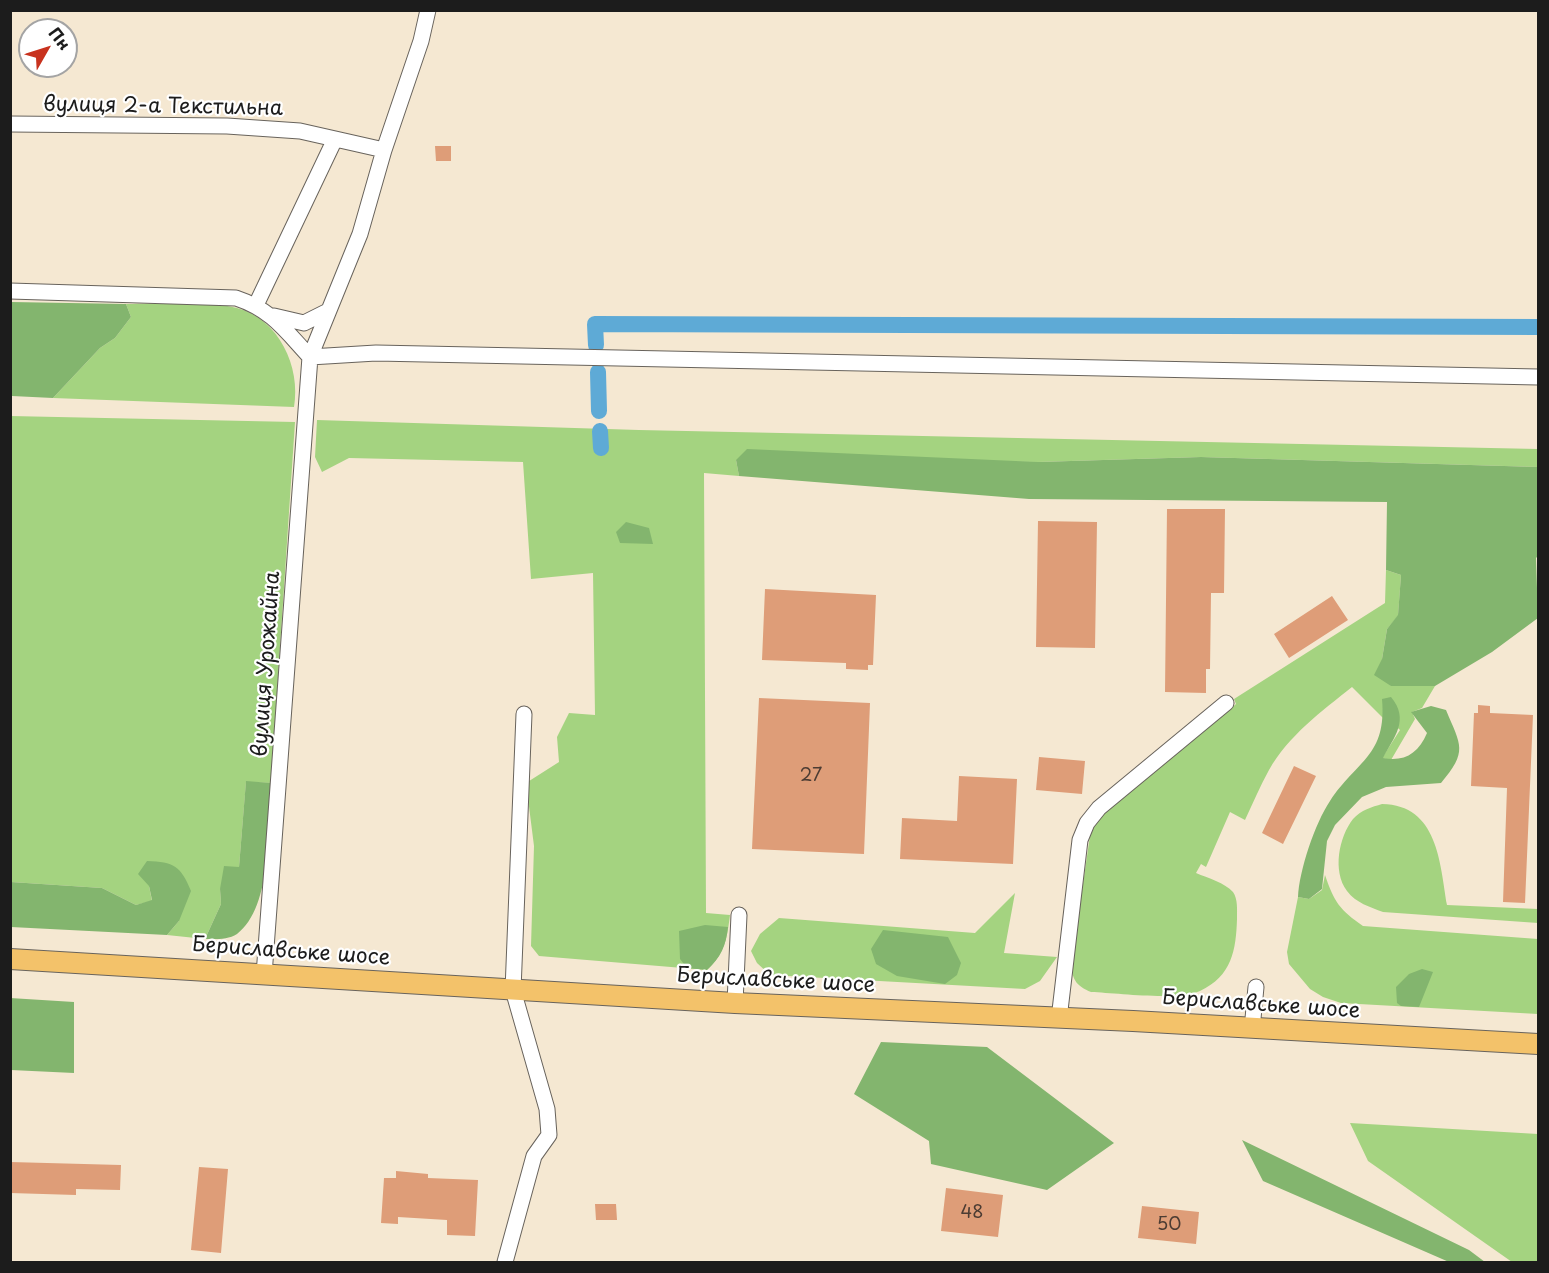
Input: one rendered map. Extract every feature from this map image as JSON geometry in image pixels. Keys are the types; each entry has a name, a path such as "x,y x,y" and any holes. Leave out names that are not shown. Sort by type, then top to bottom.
{"main road":[{"name":"Бериславське шосе","path":"10,959 735,1003 1539,1044"}],"street":[{"name":"вулиця Урожайна","path":"264,975 310,357 360,234 384,150 421,40 428,10"},
{"name":"вулиця 2-а Текстильна","path":"10,124 227,126 300,131 384,150"},
{"path":"256,305 335,139"},
{"path":"10,291 212,295 236,298 256,305 274,316 310,357 376,353 1539,377"},
{"path":"274,316 304,323 328,311"},
{"path":"1059,1019 1080,840 1087,823 1099,808 1226,703"},
{"path":"506,1263 534,1156 549,1135 547,1109 513,990 524,714"},
{"path":"735,1003 739,915"},
{"path":"1252,1029 1256,987"}],"green space":[{"path":"11,302 126,304 131,317 115,338 100,348 53,398 12,396"},
{"path":"126,304 211,304 237,308 252,314 265,322 284,347 294,376 294,407 53,398 100,348 115,338 131,317"},
{"path":"10,416 295,422 271,783 246,782 239,867 220,889 221,904 205,939 167,935 179,921 149,886 152,901 136,905 102,888 11,882"},
{"path":"317,420 639,430 1538,449 1538,467 1201,457 1038,462 736,460 739,476 704,473 706,913 730,915 724,945 707,970 539,956 531,946 534,846 526,783 559,762 557,737 569,713 595,715 593,573 531,579 523,462 349,458 322,472 315,457"},
{"path":"747,449 1038,462 1201,457 1538,467 1538,556 1536,558 1538,618 1492,652 1435,686 1391,686 1374,675 1382,659 1387,629 1398,615 1401,575 1386,570 1387,502 1029,499 739,476 736,460"},
{"path":"626,522 649,528 653,544 620,543 616,532"},
{"path":"1386,570 1401,575 1398,616 1387,629 1382,659 1391,686 1435,686 1422,708 1412,712 1415,719 1391,760 1382,758 1400,730 1384,715 1383,718 1352,687 1306,725 1286,746 1269,770 1245,820 1230,812 1206,867 1201,864 1196,873 1226,886 1236,898 1237,919 1233,951 1226,970 1219,978 1200,991 1177,996 1091,992 1082,988 1073,976 1071,966 1092,822 1236,704 1234,699 1385,603"},
{"path":"1391,697 1397,705 1400,721 1383,758 1397,759 1415,751 1427,733 1411,712 1431,706 1446,710 1458,740 1459,748 1455,763 1441,783 1386,787 1362,797 1335,825 1327,841 1322,889 1309,899 1298,897 1305,861 1324,810 1340,787 1375,746 1380,733 1382,699"},
{"path":"246,781 271,783 263,885 249,921 237,934 226,938 205,939 221,904 220,889 224,866 239,867"},
{"path":"1382,804 1401,807 1415,814 1425,825 1438,855 1447,905 1538,909 1538,923 1383,912 1355,899 1342,883 1339,864 1341,844 1348,826 1356,816"},
{"path":"147,861 170,864 175,867 184,876 191,891 179,921 167,935 11,927 11,882 102,888 136,905 152,900 149,886 138,874"},
{"path":"1325,875 1339,905 1363,926 1538,939 1538,1014 1341,1003 1323,997 1310,989 1289,964 1287,952 1298,897 1309,899 1322,890"},
{"path":"1015,893 1004,953 1057,957 1040,981 1025,989 770,975 757,963 751,951 760,934 779,918 975,933"},
{"path":"705,925 728,927 722,951 707,970 687,968 680,959 679,931"},
{"path":"883,930 948,937 961,963 957,975 945,984 897,976 876,964 871,949"},
{"path":"1422,969 1433,972 1419,1007 1401,1006 1397,1003 1396,987 1409,974"},
{"path":"10,998 74,1002 74,1073 11,1070"},
{"path":"881,1042 987,1047 1114,1143 1047,1190 931,1164 929,1141 854,1094"},
{"path":"1350,1123 1538,1134 1538,1262 1512,1262 1368,1161"},
{"path":"1242,1140 1469,1250 1485,1262 1449,1262 1263,1181"}],"building":[{"path":"435,146 451,146 451,161 436,161"},
{"path":"1167,509 1225,509 1224,593 1211,593 1210,669 1206,669 1206,693 1165,692"},
{"path":"1038,521 1097,522 1095,648 1036,647"},
{"path":"765,589 876,595 873,665 868,665 868,670 846,669 846,663 762,660"},
{"path":"1332,596 1348,620 1289,658 1274,634"},
{"path":"759,698 870,703 864,854 752,849"},
{"path":"1478,705 1490,706 1490,713 1533,715 1525,903 1503,902 1507,788 1471,786 1474,713 1478,713"},
{"path":"1039,757 1085,761 1082,794 1036,790"},
{"path":"1294,766 1316,776 1283,844 1262,833"},
{"path":"959,776 1017,779 1013,864 900,859 902,818 957,821"},
{"path":"10,1162 121,1165 120,1190 76,1189 76,1195 10,1193"},
{"path":"199,1167 228,1169 221,1253 191,1250"},
{"path":"396,1171 428,1174 428,1178 478,1180 475,1236 447,1235 447,1220 398,1217 398,1224 381,1223 384,1178 396,1178"},
{"path":"946,1188 1003,1195 998,1237 941,1231"},
{"path":"595,1204 616,1204 617,1220 596,1220"},
{"path":"1142,1206 1199,1212 1196,1244 1138,1238"}],"waterway":[{"path":"596,345 595,324 1538,327"},
{"path":"598,372 599,411"},
{"path":"600,431 601,448"}]}
